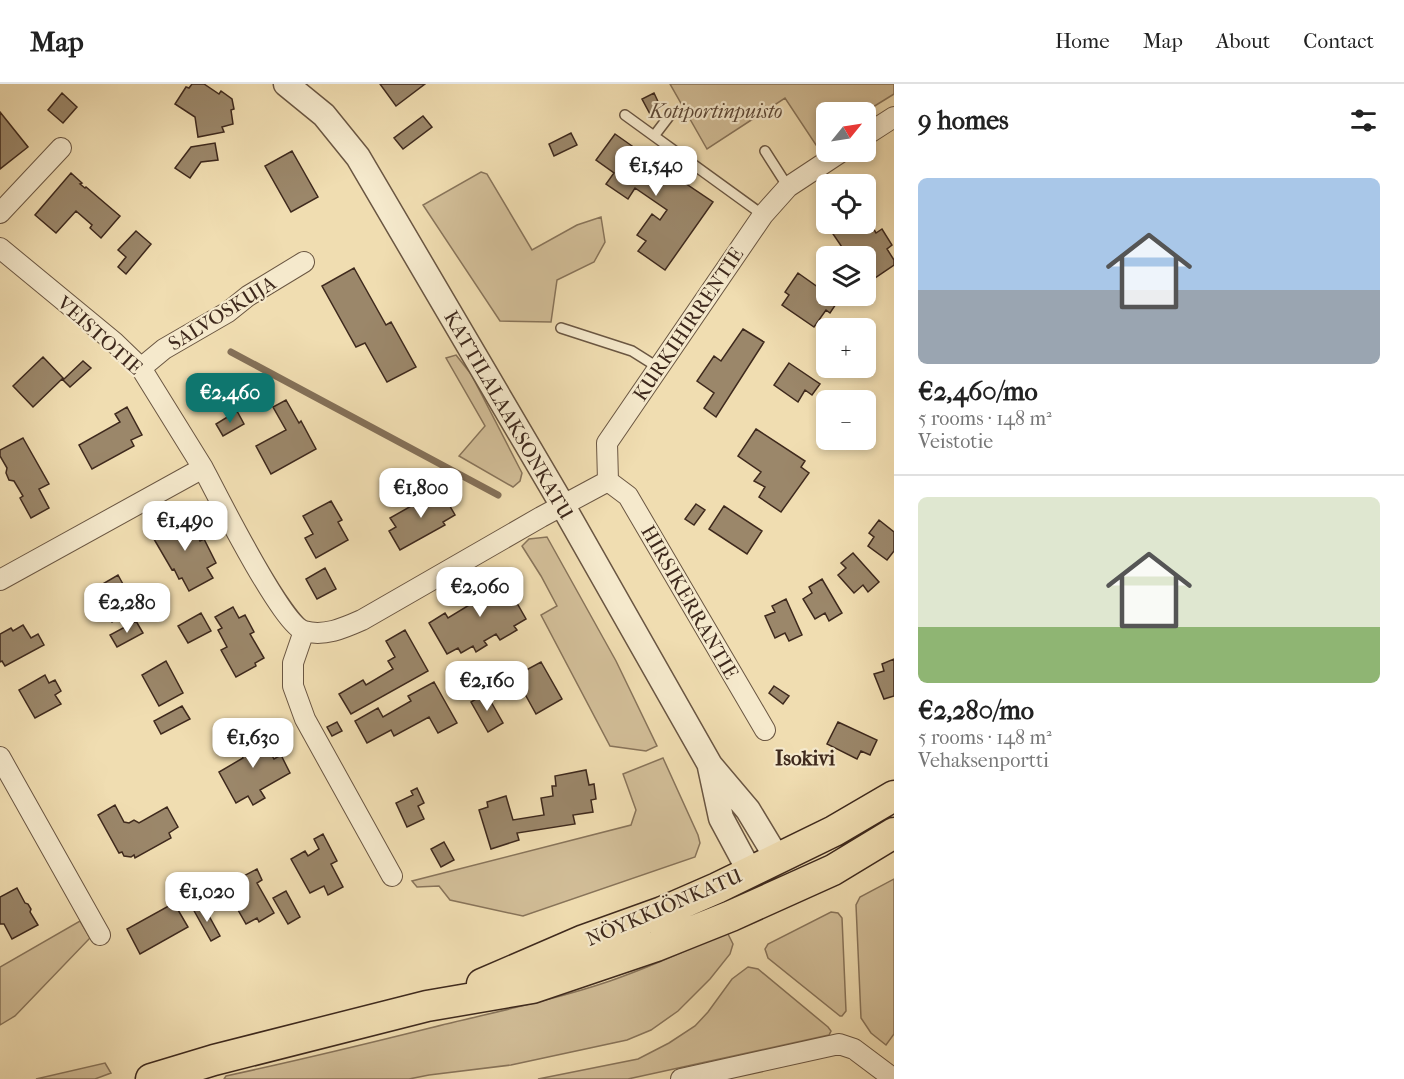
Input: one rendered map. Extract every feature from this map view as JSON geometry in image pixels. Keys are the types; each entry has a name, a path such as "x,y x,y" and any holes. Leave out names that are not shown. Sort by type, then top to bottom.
{"main road":[{"name":"NÖYKKIÖNKATU","path":"427,1006 584,940 663,912 834,831 894,796"},
{"name":"NÖYKKIÖNKATU","path":"151,1079 214,1060 427,1006 532,988 656,946 794,888 833,870 894,833"}],"street":[{"name":"KATTILALAAKSONKATU","path":"289,85 324,115 358,157 563,506 710,765 748,810 777,858"},
{"path":"876,129 894,117"},
{"path":"0,213 61,148"},
{"name":"KURKIHIRRENTIE","path":"608,481 607,443 658,368 763,215 789,187 826,162"},
{"name":"VEISTOTIE","path":"0,248 114,342 141,368 202,468 273,596 291,621 304,631"},
{"name":"SALVOSKUJA","path":"141,368 164,349 228,312 248,296 304,262"},
{"path":"0,580 202,468"},
{"path":"392,876 306,719 293,686 293,663 304,631 334,632 362,620 608,481"},
{"name":"HIRSIKERRANTIE","path":"608,481 628,496 765,730"},
{"path":"0,757 100,935"},
{"name":"KATTILALAAKSONKATU","path":"710,765 721,818 750,872"},
{"path":"681,1079 839,1044 854,1049 894,1079"}],"lane":[{"path":"625,115 763,215"},
{"path":"654,136 670,115"},
{"path":"765,150 789,187"},
{"path":"561,328 632,351 658,368"}],"green space":[{"name":"Kotiportinpuisto","path":"670,84 894,84 894,94 876,105 876,102 816,102 816,145 785,98 707,149"},
{"path":"481,172 487,174 532,250 577,225 601,217 605,242 594,262 557,280 551,322 500,321 423,205"},
{"path":"456,355 471,374 522,473 520,481 513,487 459,456 485,426 446,358"},
{"path":"547,537 616,661 657,746 646,751 610,746 541,615 557,606 522,546 529,539"},
{"path":"663,758 698,835 700,843 695,857 523,916 450,900 439,886 417,887 412,881 631,825 636,810 623,774"},
{"path":"894,879 894,1034 886,1045 871,1033 861,1018 856,905 860,897"},
{"path":"831,912 838,913 842,918 846,1011 842,1016 768,958 765,949 768,944"},
{"path":"80,921 90,938 15,1016 0,1025 0,967"},
{"path":"727,932 733,944 730,954 710,979 678,1011 651,1030 627,1040 511,1065 409,1079 224,1079 226,1076 565,995 625,976"},
{"path":"748,967 758,969 828,1027 831,1031 829,1035 628,1079 538,1079 638,1059 669,1043 695,1026 732,979"},
{"path":"105,1063 111,1073 95,1079 36,1079"}],"building":[{"path":"192,84 204,84 219,94 221,91 232,99 233,124 222,127 224,132 198,137 195,117 175,104 186,87 189,88"},
{"path":"380,84 425,84 396,106"},
{"path":"62,93 77,107 63,123 48,110"},
{"path":"654,93 661,108 650,114 642,99"},
{"path":"0,112 28,147 0,169"},
{"path":"423,116 432,127 403,149 394,138"},
{"path":"571,133 577,145 554,156 549,144"},
{"path":"615,134 652,160 660,149 687,168 679,179 713,202 665,270 638,251 646,241 637,235 652,214 660,220 667,210 635,188 628,199 606,184 614,173 596,160"},
{"path":"215,143 218,160 201,162 190,178 175,168 191,147"},
{"path":"292,151 318,197 291,212 265,166"},
{"path":"71,173 82,183 80,184 120,216 101,238 90,228 92,225 76,211 56,233 35,215"},
{"path":"882,229 892,245 887,249 894,260 894,265 876,277 876,246 841,246 833,234 876,234"},
{"path":"136,231 151,244 126,274 118,267 126,257 118,250"},
{"path":"354,268 386,325 391,322 416,367 387,382 365,343 356,347 322,286"},
{"path":"798,273 816,286 816,306 835,306 830,313 826,310 820,318 816,318 814,327 782,305 789,295 785,292"},
{"path":"743,329 764,342 716,417 704,408 714,393 697,381 714,356 721,361"},
{"path":"43,357 64,379 83,361 91,368 70,387 62,379 33,407 13,386"},
{"path":"789,363 820,384 812,395 805,390 798,402 774,385"},
{"path":"286,400 299,423 301,421 316,449 271,474 256,446 286,430 273,407"},
{"path":"127,407 142,435 131,440 134,446 92,469 79,445 120,422 115,414"},
{"path":"237,411 244,424 223,436 216,424"},
{"path":"756,429 805,461 801,467 809,473 781,512 759,497 765,487 754,481 761,472 738,456"},
{"path":"23,438 49,484 39,489 49,508 31,518 20,498 23,496 14,481 9,480 6,473 7,468 0,456 0,450"},
{"path":"439,487 455,515 443,522 445,525 400,550 389,531 396,527 390,518 429,496 427,494"},
{"path":"331,501 342,520 338,522 348,540 316,558 305,538 313,534 303,516"},
{"path":"696,504 705,510 694,525 685,519"},
{"path":"724,506 762,531 747,554 709,529"},
{"path":"186,515 200,541 204,539 216,563 207,568 213,578 189,591 182,578 179,579 174,569 172,570 151,534 175,520 175,517"},
{"path":"879,520 894,532 894,551 887,560 868,546 874,537 869,533"},
{"path":"853,553 879,582 868,592 863,585 854,593 838,575 846,568 841,563"},
{"path":"325,568 336,589 317,599 306,579"},
{"path":"500,573 526,619 514,626 517,630 500,640 496,634 484,641 487,645 476,652 473,646 461,653 458,648 447,654 429,623 445,613 448,618 471,604 464,593"},
{"path":"118,575 136,608 112,622 94,589"},
{"path":"822,579 842,613 829,621 825,613 815,619 803,599 812,593 809,587"},
{"path":"786,599 802,635 789,641 785,633 775,638 765,616 775,612 772,606"},
{"path":"233,607 239,618 245,615 254,632 250,634 264,658 255,663 256,666 236,677 221,650 227,647 218,630 222,628 215,617"},
{"path":"201,613 211,631 188,643 178,626"},
{"path":"136,621 143,633 117,647 110,635"},
{"path":"23,625 31,638 38,634 44,645 5,666 2,661 0,662 0,634 11,628 13,631"},
{"path":"405,630 428,671 351,714 339,694 363,680 366,685 393,669 388,661 395,657 386,641"},
{"path":"894,659 894,696 884,699 874,674 884,671 882,664"},
{"path":"166,661 183,693 159,706 142,675"},
{"path":"541,662 562,699 536,714 515,676"},
{"path":"45,675 49,683 55,680 61,691 55,695 61,704 35,718 19,690"},
{"path":"434,682 457,723 438,733 429,717 394,736 391,730 367,743 355,721 378,708 383,717 411,701 408,696"},
{"path":"774,686 789,696 783,704 769,693"},
{"path":"486,693 503,723 488,732 471,702"},
{"path":"182,706 190,719 161,734 154,721"},
{"path":"337,722 342,731 332,736 327,727"},
{"path":"838,722 877,740 870,755 861,751 857,759 827,744"},
{"path":"255,726 274,759 281,755 290,773 260,790 265,798 253,805 248,796 236,803 219,772 243,758 236,745 246,739 243,733"},
{"path":"586,770 589,785 594,784 596,799 591,800 593,812 573,815 575,824 517,833 519,840 491,849 479,810 488,807 487,802 506,796 513,820 544,815 541,798 553,796 552,786 556,786 555,776"},
{"path":"417,788 424,803 418,806 424,819 407,827 396,803 413,795 411,791"},
{"path":"115,805 124,822 129,823 134,820 139,823 167,807 178,827 169,833 171,838 135,858 134,855 124,856 122,852 119,853 98,815"},
{"path":"323,834 337,861 331,864 343,887 328,895 324,886 310,893 291,859 305,851 308,856 319,849 314,839"},
{"path":"444,842 454,860 441,867 431,849"},
{"path":"257,869 262,880 257,883 274,913 259,922 257,918 246,924 230,896 241,889 236,880"},
{"path":"17,888 31,909 30,912 38,925 12,939 4,924 0,924 0,897"},
{"path":"286,891 300,917 288,924 273,898"},
{"path":"174,903 188,927 140,954 127,929"},
{"path":"203,905 220,936 211,941 193,909"}],"waterway":[{"path":"231,352 498,495"}],"district":[{"name":"Isokivi","path":"805,758"}]}
